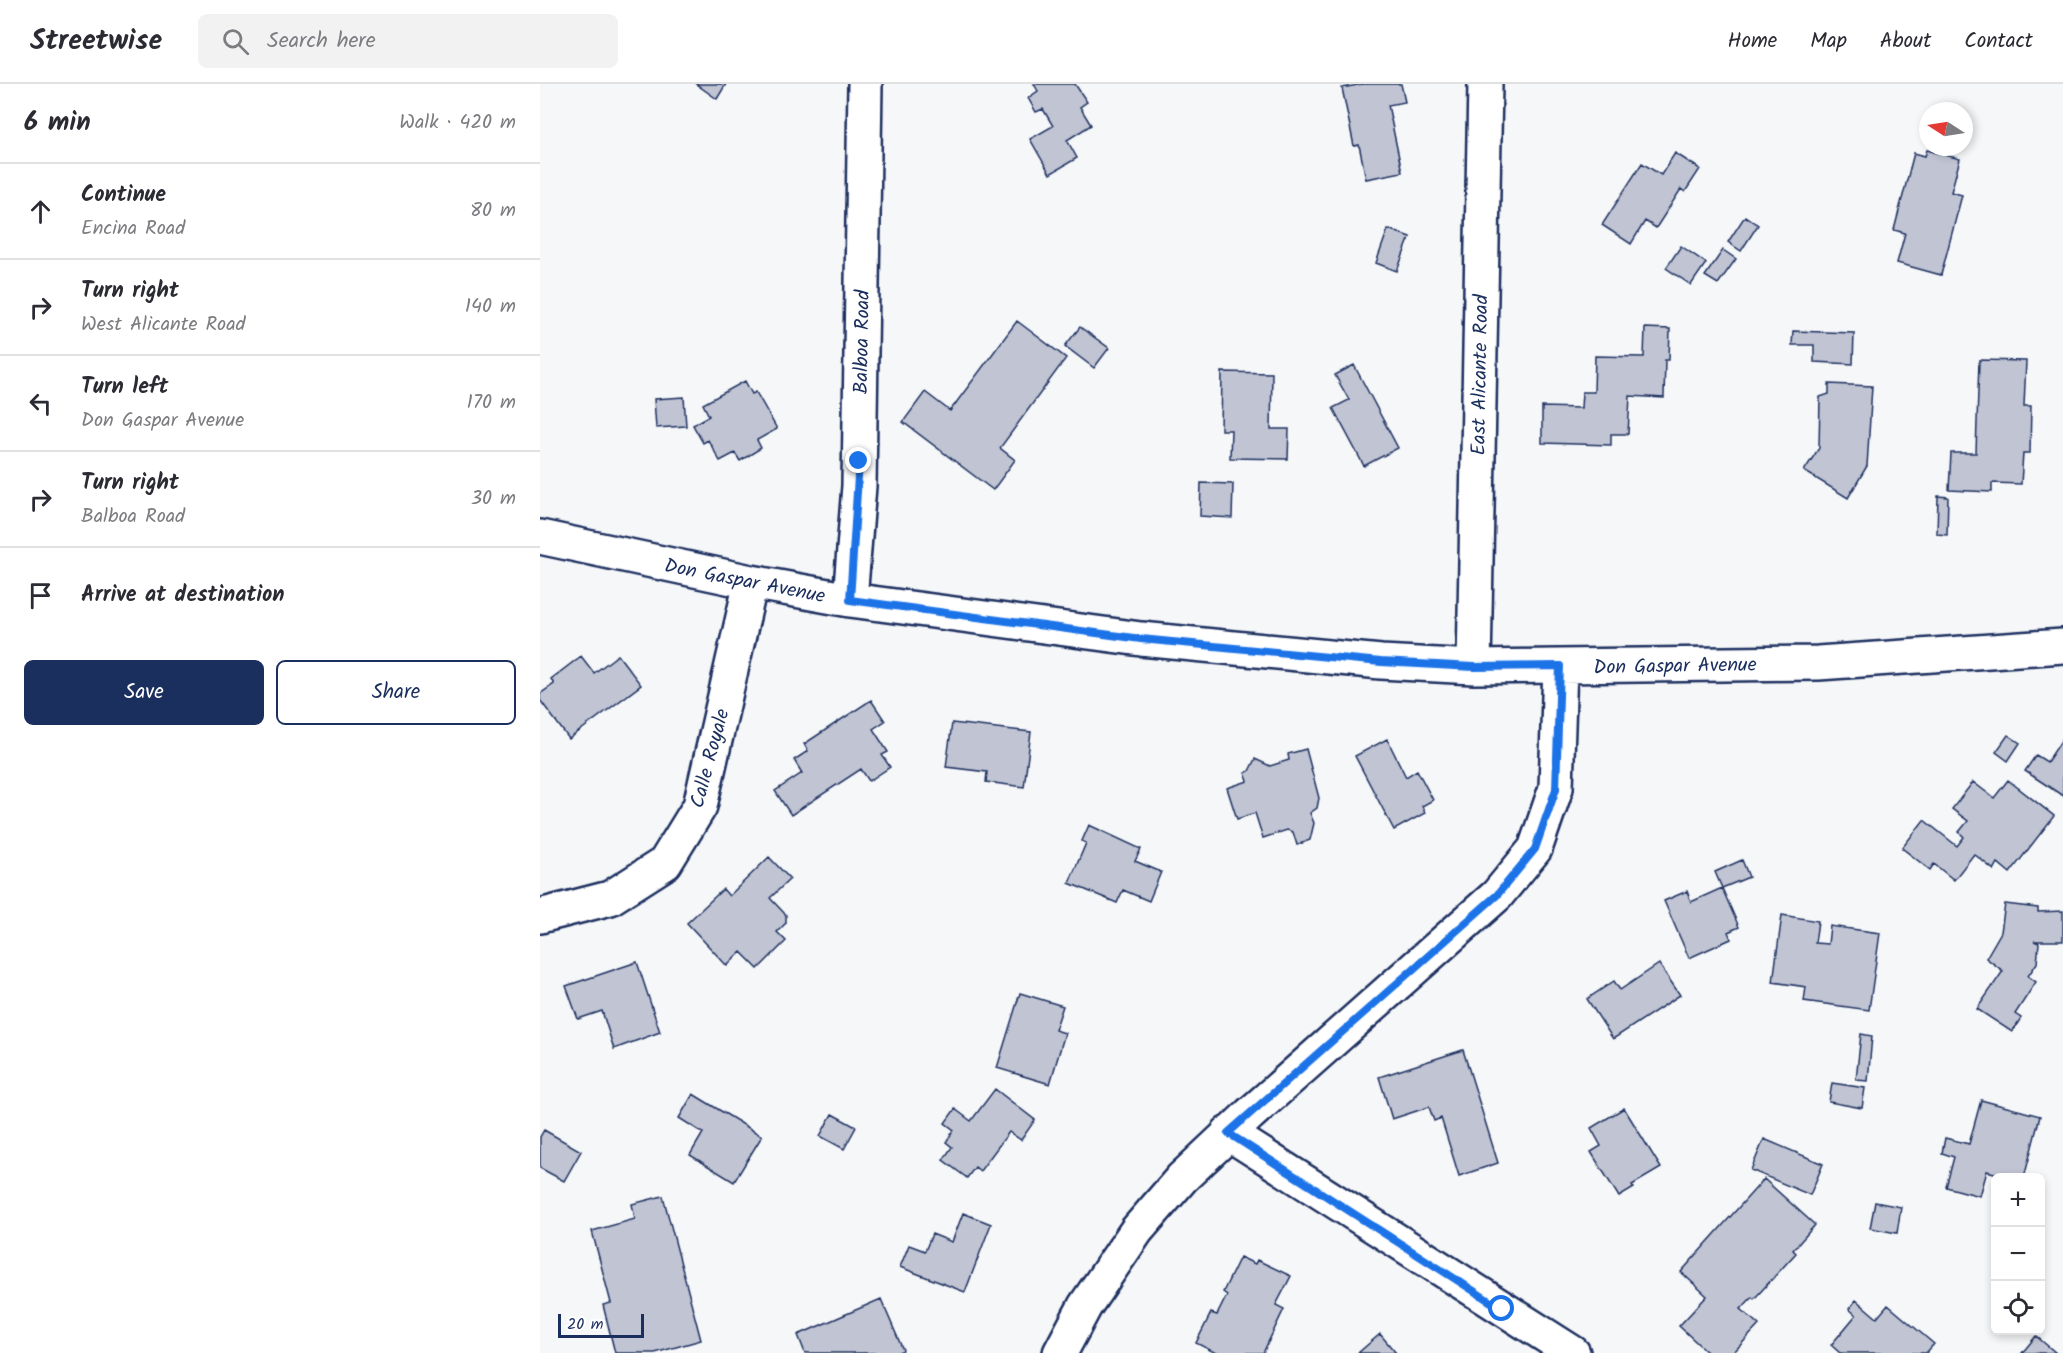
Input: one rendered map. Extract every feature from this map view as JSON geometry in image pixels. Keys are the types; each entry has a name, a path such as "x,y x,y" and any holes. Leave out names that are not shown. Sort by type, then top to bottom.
{"street":[{"name":"Balboa Road","path":"850,600 859,486 865,84"},
{"name":"East Alicante Road","path":"1474,667 1485,84"},
{"name":"Don Gaspar Avenue","path":"540,537 751,582 850,600 1141,639 1381,662 1474,667 1818,663 2063,646"},
{"name":"Calle Royale","path":"540,916 610,898 665,863 700,806 751,582"},
{"path":"1060,1353 1085,1306 1137,1230 1182,1178 1228,1133 1497,895 1535,849 1556,789 1560,666"},
{"path":"1228,1133 1573,1353"}],"building":[{"path":"696,84 726,84 717,99"},
{"path":"1034,84 1075,84 1087,102 1080,107 1091,125 1067,140 1077,158 1050,174 1030,139 1053,126 1043,109 1036,112 1028,98 1038,91"},
{"path":"1363,84 1401,84 1405,102 1388,105 1402,172 1366,179 1359,145 1354,146 1342,88"},
{"path":"1675,153 1700,169 1685,192 1681,189 1656,228 1645,221 1631,244 1602,225 1642,163 1661,175"},
{"path":"1914,153 1919,156 1949,156 1960,159 1951,192 1962,195 1941,275 1897,263 1905,233 1894,230"},
{"path":"1745,216 1758,225 1741,251 1728,242"},
{"path":"1388,229 1410,237 1397,271 1376,263"},
{"path":"1681,246 1706,263 1691,285 1666,268"},
{"path":"1723,250 1736,259 1718,284 1705,276"},
{"path":"1017,321 1066,358 1000,448 1015,460 993,490 903,422 925,392 950,411"},
{"path":"1080,327 1109,348 1094,368 1065,346"},
{"path":"1645,328 1670,329 1669,360 1665,360 1664,398 1630,396 1628,434 1611,434 1611,445 1542,443 1542,407 1581,408 1582,392 1594,392 1595,356 1644,357"},
{"path":"1793,331 1854,333 1853,364 1814,362 1814,345 1792,345"},
{"path":"1979,360 2026,361 2024,406 2031,406 2030,453 2023,453 2021,484 1992,483 1992,492 1949,490 1951,453 1976,453"},
{"path":"1354,365 1398,448 1364,466 1333,408 1349,400 1335,375"},
{"path":"1222,372 1272,373 1271,429 1289,429 1288,459 1230,458 1231,430 1221,430"},
{"path":"745,381 752,394 756,392 777,429 757,440 761,448 740,461 735,453 720,461 708,440 703,443 693,425 709,416 703,404"},
{"path":"1829,384 1872,386 1867,466 1848,498 1804,471 1819,448 1820,397 1829,394"},
{"path":"684,397 686,426 656,428 654,399"},
{"path":"1201,483 1233,484 1232,518 1200,516"},
{"path":"1938,496 1948,497 1947,535 1937,534"},
{"path":"618,655 641,685 569,739 540,700 540,694 554,684 551,679 581,656 594,673"},
{"path":"871,700 885,721 873,729 888,752 882,755 890,767 869,781 861,769 791,815 775,791 802,773 794,760 808,751 804,744"},
{"path":"952,723 1031,732 1024,787 986,782 987,772 946,767"},
{"path":"2008,735 2020,743 2008,761 1996,752"},
{"path":"2063,738 2063,796 2025,771 2036,755 2047,762"},
{"path":"1387,739 1406,777 1417,770 1433,800 1422,806 1425,813 1394,830 1355,756"},
{"path":"1306,749 1319,798 1317,808 1310,813 1314,823 1310,840 1297,845 1293,832 1287,830 1263,838 1255,813 1237,819 1227,788 1248,781 1245,773 1249,771 1255,759 1270,766 1289,760 1288,754"},
{"path":"2008,780 2054,816 2010,873 1998,863 1994,870 1974,854 1954,880 1934,864 1930,870 1902,848 1924,820 1957,846 1964,837 1959,832 1968,821 1952,809 1973,782 1994,798"},
{"path":"1089,825 1141,849 1135,861 1161,872 1149,901 1123,890 1117,903 1069,883 1086,843 1082,841"},
{"path":"769,857 790,879 770,898 786,915 786,923 777,932 786,941 758,969 741,952 727,966 687,923 723,889 729,896"},
{"path":"1742,860 1749,877 1722,888 1715,872"},
{"path":"1722,888 1739,927 1728,932 1731,939 1689,958 1664,901 1687,891 1691,902"},
{"path":"2005,904 2038,908 2038,912 2063,911 2063,941 2034,941 2039,943 2037,963 2028,976 2036,982 2015,1014 2021,1018 2012,1032 1977,1009 2003,971 1986,958 2001,932"},
{"path":"1782,915 1818,921 1815,943 1828,944 1830,926 1880,933 1869,1010 1804,1001 1806,987 1773,982"},
{"path":"637,962 660,1032 614,1049 602,1011 578,1019 566,986"},
{"path":"1659,964 1680,995 1613,1039 1587,999 1614,981 1620,990"},
{"path":"1020,993 1063,1006 1055,1030 1065,1033 1050,1084 997,1068"},
{"path":"1861,1034 1872,1036 1868,1081 1856,1080"},
{"path":"1463,1050 1498,1163 1459,1176 1441,1118 1434,1121 1429,1107 1392,1119 1379,1077"},
{"path":"1832,1083 1865,1088 1862,1108 1829,1102"},
{"path":"995,1089 1035,1120 1021,1140 1009,1132 980,1171 975,1167 967,1178 943,1160 952,1147 946,1142 954,1130 945,1123 955,1109 971,1121"},
{"path":"693,1094 762,1136 734,1182 690,1155 703,1133 679,1118"},
{"path":"1981,1100 2040,1116 2025,1173 1987,1171 1980,1196 1946,1187 1954,1157 1942,1153 1945,1138 1969,1144"},
{"path":"1624,1108 1661,1168 1632,1185 1634,1188 1619,1197 1591,1152 1601,1146 1591,1128"},
{"path":"832,1114 856,1127 844,1149 820,1136"},
{"path":"544,1130 581,1151 564,1181 540,1168 540,1137"},
{"path":"1764,1139 1823,1164 1810,1195 1751,1170"},
{"path":"1764,1179 1815,1225 1793,1250 1796,1253 1754,1299 1752,1297 1741,1309 1759,1325 1733,1353 1708,1353 1679,1326 1707,1296 1681,1272"},
{"path":"663,1196 701,1340 655,1353 615,1353 603,1305 611,1303 592,1231 635,1219 632,1204"},
{"path":"1875,1202 1901,1207 1897,1233 1870,1228"},
{"path":"963,1213 991,1224 965,1292 900,1267 909,1245 925,1251 932,1234 952,1242"},
{"path":"1240,1257 1255,1264 1257,1260 1291,1276 1276,1305 1284,1309 1263,1353 1216,1353 1196,1343 1211,1313 1217,1315 1227,1295 1223,1292"},
{"path":"881,1299 903,1350 897,1353 805,1353 798,1335"},
{"path":"1856,1300 1877,1318 1888,1305 1934,1344 1926,1353 1840,1353 1831,1345 1856,1315 1849,1309"},
{"path":"1380,1334 1396,1353 1358,1353"},
{"path":"2036,1336 2056,1353 2022,1353"}],"route":[{"path":"859,461 850,600 1141,639 1381,662 1474,667 1560,666 1556,789 1535,849 1497,895 1228,1133 1502,1309"}]}
